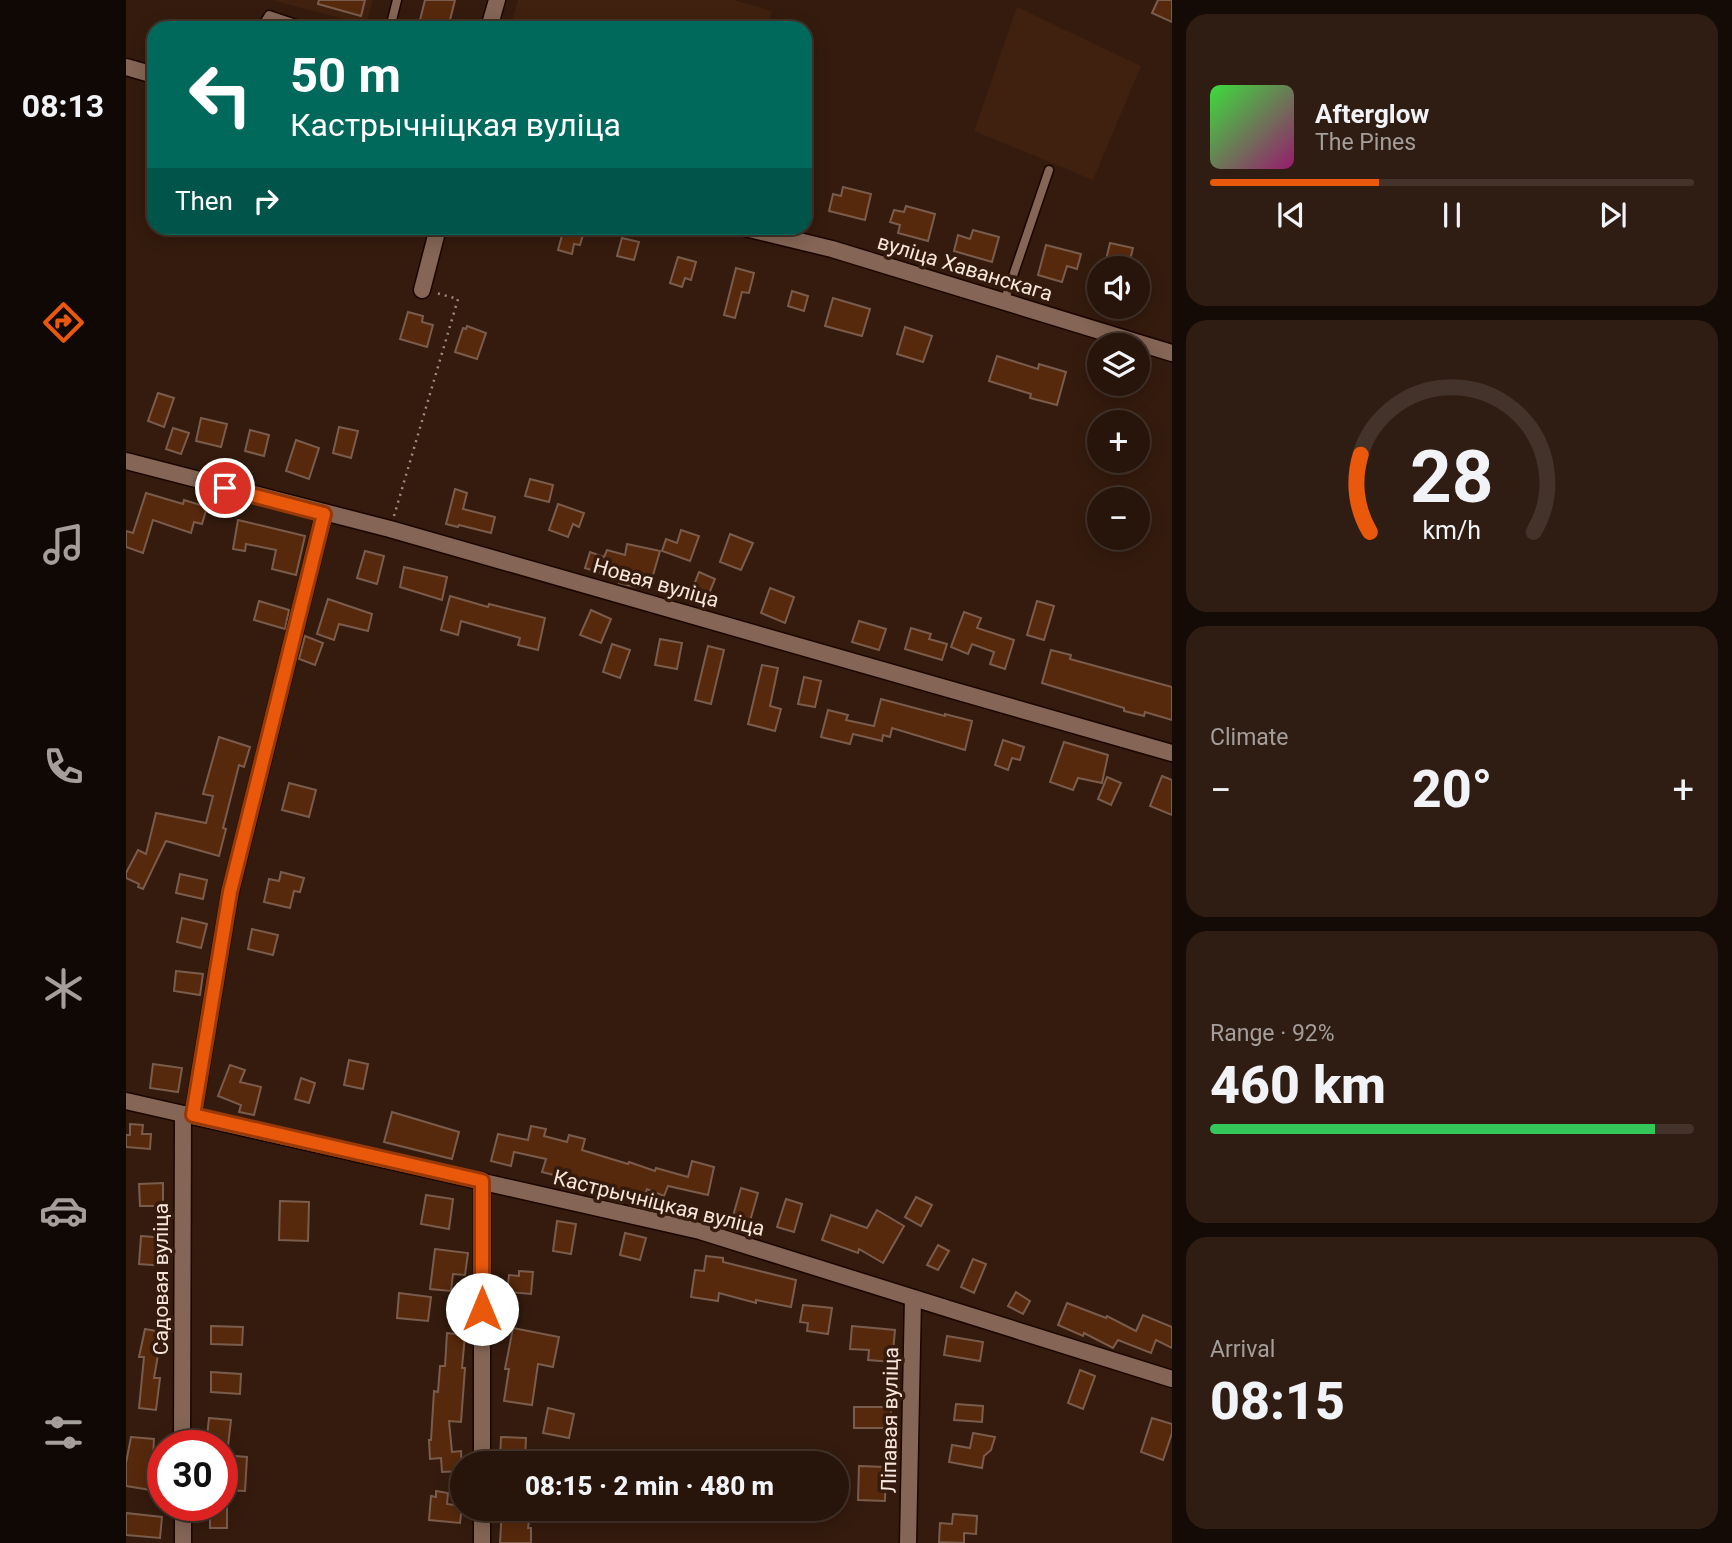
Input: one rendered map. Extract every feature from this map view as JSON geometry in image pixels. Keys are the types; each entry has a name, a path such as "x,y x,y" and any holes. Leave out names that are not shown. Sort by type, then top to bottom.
{"street":[{"path":"491,21 497,0"},
{"path":"126,67 147,73"},
{"path":"422,290 436,235"},
{"name":"вуліца Хаванскага","path":"774,235 832,249 1172,353"},
{"name":"Новая вуліца","path":"126,461 390,529 1172,753"},
{"name":"Садовая вуліца","path":"182,1430 188,1114 230,892 324,514"},
{"name":"Кастрычніцкая вуліца","path":"126,1101 699,1231 1172,1379"},
{"path":"482,1181 482,1451"},
{"name":"Ліпавая вуліца","path":"908,1543 913,1297"},
{"path":"183,1521 183,1543"},
{"path":"482,1521 482,1543"}],"lane":[{"path":"392,21 397,0"},
{"path":"265,21 269,15 287,21"},
{"path":"1004,302 1049,170"}],"path":[{"path":"390,529 458,299 422,290"}],"shaded area":[{"path":"272,0 373,0 367,21 351,21"},
{"path":"518,0 734,0 772,11 769,21 512,21"},
{"path":"1017,7 1141,66 1093,180 974,131"}],"building":[{"path":"319,0 365,0 361,16 318,4"},
{"path":"425,0 455,0 450,21 420,21"},
{"path":"1158,0 1172,0 1172,22 1152,13"},
{"path":"843,187 871,194 865,220 829,211 833,194 841,196"},
{"path":"906,206 935,214 928,241 898,233 900,225 890,222 894,210 904,212"},
{"path":"973,230 999,237 992,262 954,251 958,235 970,239"},
{"path":"562,235 583,235 580,245 574,244 572,254 558,250"},
{"path":"622,238 639,242 634,260 617,256"},
{"path":"1110,243 1133,248 1131,256 1107,256"},
{"path":"1046,245 1081,254 1077,269 1067,266 1062,282 1038,275"},
{"path":"678,257 696,262 691,280 685,278 682,287 670,283"},
{"path":"736,268 754,273 749,293 742,292 735,318 724,315"},
{"path":"792,291 808,296 804,311 788,306"},
{"path":"833,298 870,309 862,336 825,326"},
{"path":"408,312 423,316 422,322 433,325 427,347 400,339"},
{"path":"467,326 486,333 477,359 455,352 463,328 466,329"},
{"path":"905,327 932,336 923,362 897,354"},
{"path":"997,356 1038,369 1039,364 1066,372 1057,405 1030,398 1031,394 989,381"},
{"path":"158,393 174,398 164,427 148,421"},
{"path":"201,418 227,424 221,447 196,441"},
{"path":"339,427 358,431 351,458 333,453"},
{"path":"173,428 189,433 181,454 166,449"},
{"path":"250,430 269,435 264,456 245,451"},
{"path":"296,440 319,448 309,479 286,471"},
{"path":"530,479 553,485 549,502 525,496"},
{"path":"455,489 467,493 463,509 495,517 491,533 446,524"},
{"path":"146,493 183,504 184,500 207,507 202,524 194,522 191,533 153,520 143,553 126,547 126,531 133,533"},
{"path":"558,504 584,513 579,527 573,524 568,537 549,530"},
{"path":"238,520 305,536 296,575 272,569 276,550 246,544 245,551 233,549"},
{"path":"681,530 699,536 690,561 662,551 666,539 677,543"},
{"path":"730,534 753,543 741,570 720,562"},
{"path":"627,544 660,551 651,582 637,577 635,587 619,583 620,579 585,568 590,552 604,557 607,550 625,555"},
{"path":"365,551 384,556 377,584 357,578"},
{"path":"404,567 447,577 442,600 400,587"},
{"path":"699,572 715,579 706,601 690,595"},
{"path":"770,588 794,597 785,623 761,613"},
{"path":"450,596 488,607 489,604 545,618 538,650 518,645 520,638 461,621 458,635 441,630"},
{"path":"328,599 372,614 368,631 339,624 334,640 317,634"},
{"path":"259,601 289,610 285,629 254,620"},
{"path":"1037,601 1054,606 1044,640 1027,635"},
{"path":"591,610 611,619 601,643 580,635"},
{"path":"964,612 981,618 977,628 1014,640 1005,669 990,664 994,652 972,644 968,654 951,647"},
{"path":"859,621 886,629 879,650 852,642"},
{"path":"911,628 931,634 929,639 947,644 942,660 905,649"},
{"path":"305,636 323,643 315,665 299,659"},
{"path":"660,639 682,643 677,669 655,665"},
{"path":"612,644 630,650 620,678 603,672"},
{"path":"708,646 724,650 711,704 695,700"},
{"path":"1051,650 1071,655 1070,659 1172,687 1172,720 1145,712 1144,716 1124,711 1124,708 1042,683"},
{"path":"762,665 778,668 770,706 781,709 775,731 748,724"},
{"path":"804,677 821,681 815,707 798,704"},
{"path":"881,699 972,721 965,750 892,728 890,737 883,735 882,741 853,734 850,744 821,737 828,710 848,715 846,720 874,726"},
{"path":"219,737 250,747 244,767 239,765 223,828 226,829 219,856 166,841 143,889 138,887 139,884 126,878 126,873 138,850 146,854 156,813 206,823 213,796 203,794"},
{"path":"1003,740 1024,747 1020,760 1012,758 1008,770 995,765"},
{"path":"1064,742 1108,755 1102,783 1078,778 1073,790 1050,782"},
{"path":"1162,776 1172,780 1172,815 1150,806"},
{"path":"1107,777 1121,783 1111,805 1098,799"},
{"path":"289,783 316,790 309,817 282,810"},
{"path":"281,872 304,878 300,892 294,891 290,908 264,902 269,879 279,881"},
{"path":"180,874 207,880 203,899 176,893"},
{"path":"182,918 207,924 201,948 177,942"},
{"path":"252,929 278,935 273,955 248,949"},
{"path":"176,971 203,974 200,995 174,991"},
{"path":"349,1060 368,1064 363,1089 344,1085"},
{"path":"153,1064 182,1068 178,1092 150,1088"},
{"path":"230,1065 245,1070 240,1082 261,1087 254,1115 239,1112 241,1105 218,1096"},
{"path":"301,1078 315,1083 309,1103 295,1099"},
{"path":"392,1112 459,1132 452,1159 384,1142"},
{"path":"130,1124 143,1125 142,1134 151,1134 150,1149 126,1147"},
{"path":"531,1126 546,1129 544,1136 567,1142 569,1135 585,1139 582,1150 655,1171 656,1168 688,1177 692,1161 714,1167 708,1195 668,1186 664,1196 647,1189 642,1204 616,1195 618,1191 575,1177 574,1180 542,1172 546,1159 514,1152 511,1166 491,1161 498,1134 528,1140"},
{"path":"163,1183 163,1206 140,1206 139,1184"},
{"path":"741,1188 758,1193 750,1221 733,1216"},
{"path":"426,1195 453,1199 449,1229 421,1224"},
{"path":"916,1197 932,1205 921,1226 905,1217"},
{"path":"786,1199 802,1204 794,1232 777,1227"},
{"path":"280,1201 309,1202 308,1241 279,1240"},
{"path":"877,1210 904,1226 883,1263 859,1249 858,1253 822,1240 831,1215 867,1228"},
{"path":"557,1221 576,1224 571,1254 553,1251"},
{"path":"625,1233 646,1238 640,1260 620,1255"},
{"path":"141,1236 167,1238 165,1266 139,1264"},
{"path":"938,1245 949,1251 938,1270 927,1265"},
{"path":"435,1249 468,1253 465,1275 453,1274 451,1291 430,1289"},
{"path":"706,1256 723,1258 723,1262 796,1280 791,1307 756,1300 756,1303 719,1293 718,1301 691,1297 695,1270 704,1271"},
{"path":"973,1259 986,1264 974,1293 961,1287"},
{"path":"519,1271 533,1272 531,1294 507,1292 509,1275 519,1276"},
{"path":"1016,1292 1030,1301 1023,1314 1008,1306"},
{"path":"399,1293 431,1297 428,1321 397,1318"},
{"path":"1067,1303 1106,1318 1107,1316 1136,1331 1143,1315 1172,1327 1172,1348 1156,1340 1151,1353 1118,1340 1113,1348 1084,1333 1083,1336 1058,1325"},
{"path":"803,1305 832,1308 828,1334 807,1331 808,1323 800,1322"},
{"path":"211,1326 243,1327 242,1345 211,1344"},
{"path":"852,1326 895,1330 892,1362 868,1360 869,1350 850,1349"},
{"path":"513,1328 559,1337 553,1367 538,1364 532,1405 504,1401 509,1369 505,1369"},
{"path":"145,1329 162,1332 154,1378 160,1378 156,1410 139,1408 144,1357 139,1357"},
{"path":"447,1333 465,1335 461,1422 449,1421 452,1451 450,1472 442,1472 441,1458 430,1459 429,1440 434,1391 438,1392 440,1366 445,1366"},
{"path":"947,1336 983,1342 980,1361 944,1355"},
{"path":"1080,1370 1095,1376 1083,1409 1068,1403"},
{"path":"211,1372 241,1374 240,1394 211,1392"},
{"path":"956,1404 983,1406 982,1422 954,1420"},
{"path":"854,1407 891,1407 891,1428 854,1428"},
{"path":"548,1408 574,1414 569,1438 543,1433"},
{"path":"209,1418 231,1420 230,1430 208,1430"},
{"path":"1152,1418 1172,1424 1172,1433 1163,1460 1141,1452"},
{"path":"973,1433 995,1437 991,1450 984,1456 982,1468 949,1462 952,1445 970,1448"},
{"path":"131,1437 147,1438 147,1489 126,1486 126,1463"},
{"path":"501,1437 526,1438 525,1451 500,1451"},
{"path":"238,1456 247,1457 245,1491 238,1491"},
{"path":"859,1466 886,1467 885,1501 858,1500"},
{"path":"436,1491 448,1493 450,1521 460,1523 429,1520 431,1496 436,1497"},
{"path":"126,1513 147,1515 147,1521 162,1521 160,1538 126,1535"},
{"path":"953,1514 977,1516 976,1534 964,1533 964,1543 939,1542 940,1523 952,1524"},
{"path":"210,1521 227,1521 227,1528 210,1528"},
{"path":"501,1521 529,1521 531,1543 500,1543"}],"route":[{"path":"225,488 324,514 230,892 193,1115 482,1181 482,1309"}]}
